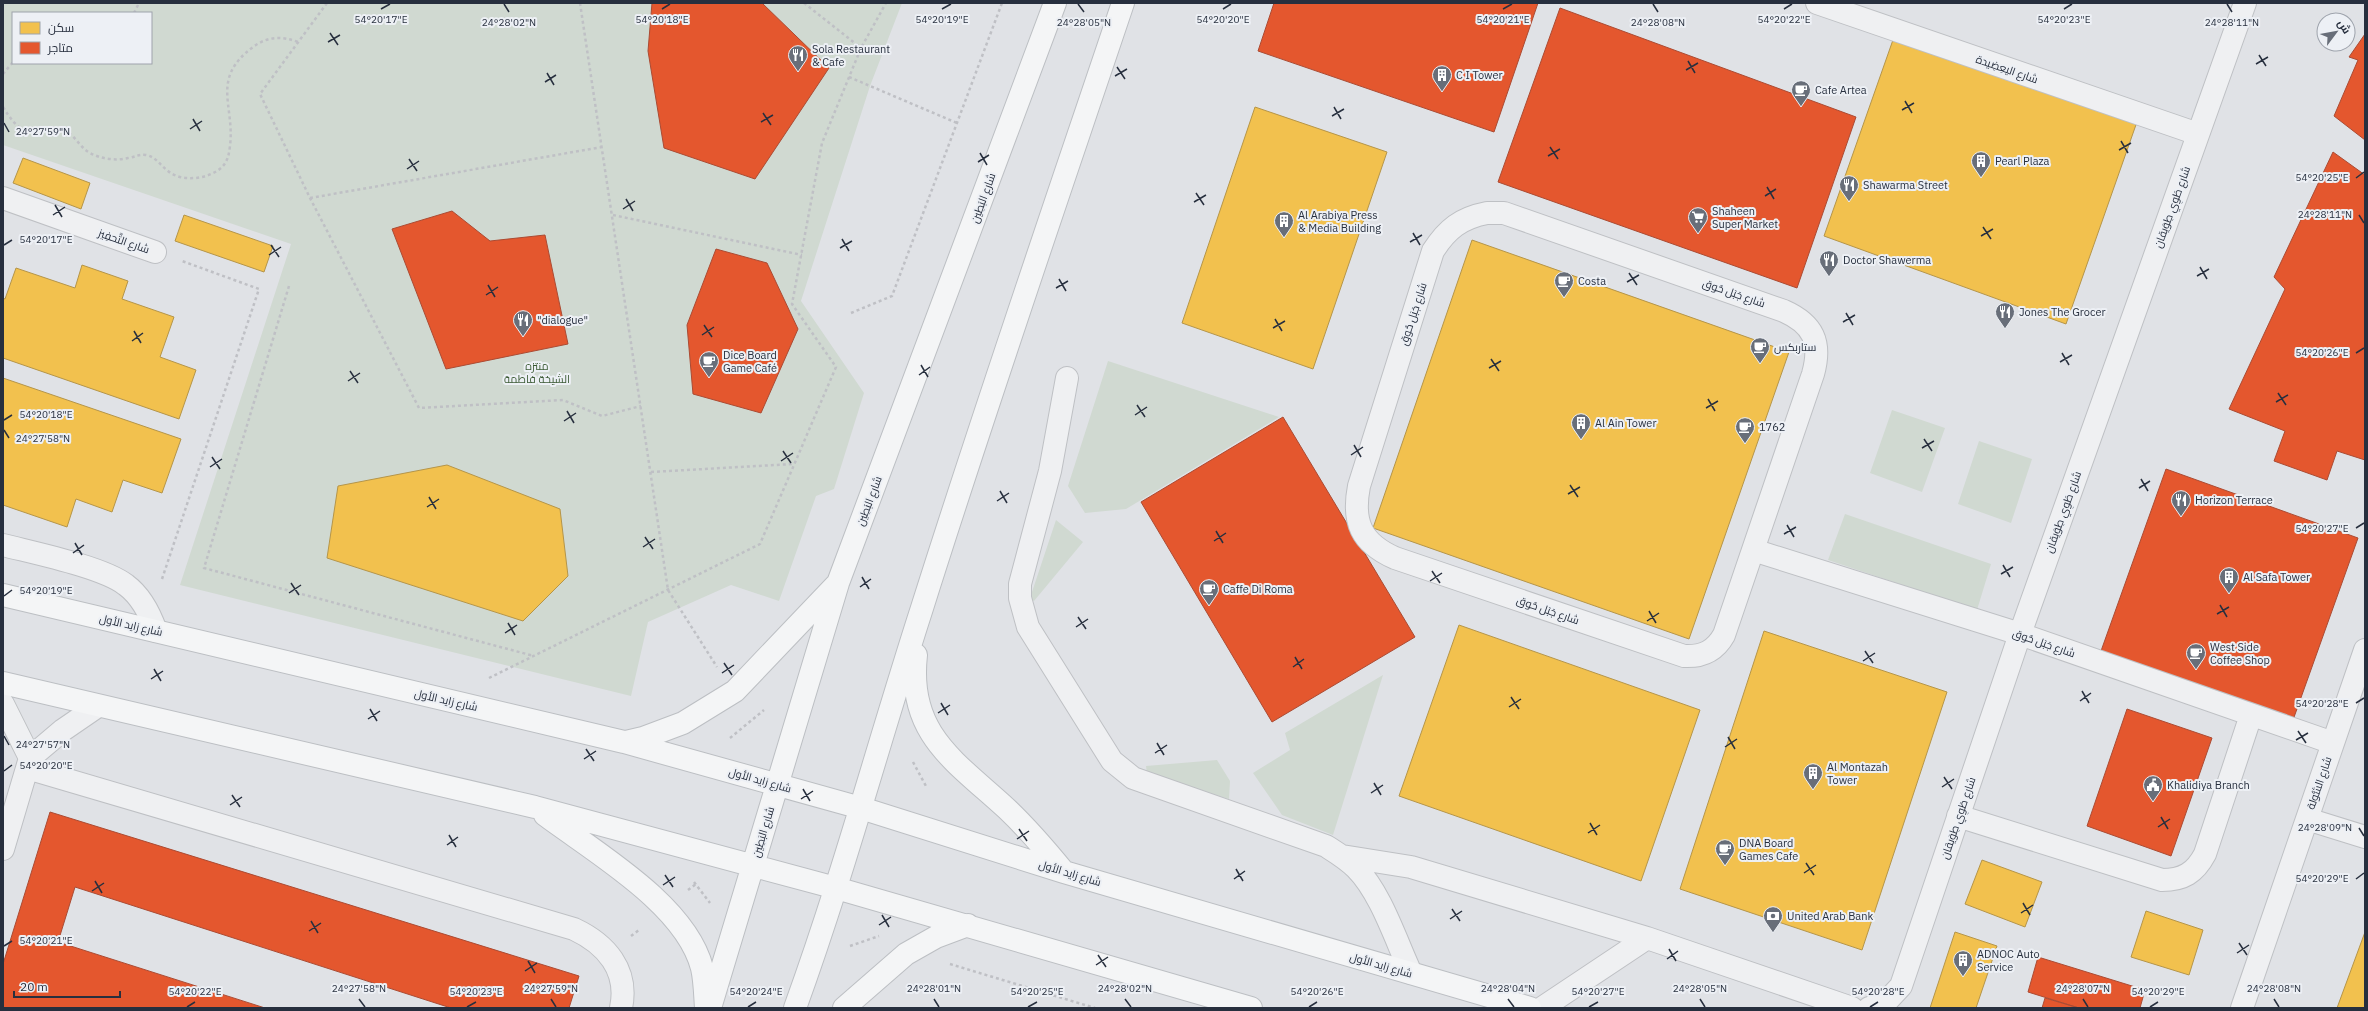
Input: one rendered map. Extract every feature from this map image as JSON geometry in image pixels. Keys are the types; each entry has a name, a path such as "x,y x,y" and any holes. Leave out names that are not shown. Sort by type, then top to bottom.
{"main road":[{"name":"شارع البَطِين","path":"710,1008 838,583 1055,3"},
{"path":"795,1008 836,888 920,611 982,420 1123,3"},
{"path":"624,742 644,738 683,723 735,691 838,583"},
{"name":"شارع زايد الأول","path":"3,595 153,623 445,699 624,742 860,808 1064,872 1530,1008"},
{"path":"920,611 914,681 916,698 928,730 949,757 1010,812 1064,872"},
{"path":"3,683 535,807 968,925 1251,1008"},
{"path":"535,807 644,888 667,908 682,925 696,951 702,969 706,1008"},
{"path":"844,1008 906,954 936,937 968,925"}],"street":[{"name":"شارع اليعِضِيدة","path":"1817,3 2198,134"},
{"name":"شارع طَوِي طِوَيقان","path":"1869,1008 1886,1002 1900,986 2020,634 2245,3"},
{"name":"شارع التَّحفِيز","path":"3,198 155,252"},
{"name":"شارع جَبَل حُوق","path":"1487,213 1504,213 1784,310 1805,323 1813,334 1817,347 1817,361 1753,550 1724,635 1718,646 1708,653 1696,656 1684,656 1395,558 1381,552 1369,542 1361,529 1356,515 1359,486 1434,251 1442,236 1455,224 1470,216 1487,213"},
{"path":"1067,378 1050,471 1020,584 1020,598 1028,627 1112,761 1122,771 1133,778 1326,846 1342,856 1356,868 1370,886 1410,973"},
{"path":"3,545 110,575 126,585 140,599 153,623"},
{"name":"شارع جَبَل حُوق","path":"1753,550 2020,634 2333,743"},
{"name":"شارع الشُّولة","path":"2242,1008 2365,650"},
{"path":"3,704 29,763 574,929 600,944 610,955 622,984 621,1008"},
{"path":"4,839 29,763 63,730 98,706"},
{"path":"1958,816 2162,880 2175,880 2188,875 2198,866 2205,854 2251,715"},
{"path":"2307,819 2365,837"},
{"path":"1342,856 1411,866 1647,938 1852,1008"},
{"path":"1542,1008 1647,938"}],"path":[{"path":"134,12 139,3"},
{"path":"328,3 260,94 310,198 419,408 562,400 602,416 641,406"},
{"path":"580,3 668,590 719,670"},
{"path":"804,3 861,48"},
{"path":"445,699 760,544 793,464 836,367 792,304 822,143 861,48 886,3"},
{"path":"851,313 892,296 1002,3"},
{"path":"3,107 8,116 26,132 33,133 44,128 62,129 74,137 78,144 89,153 103,158 116,160 144,155 153,157 175,176 204,177 218,171 229,156 231,124 226,98 227,84 232,70 240,59 260,42 274,38 286,38 298,42"},
{"path":"3,74 12,63"},
{"path":"849,77 957,123"},
{"path":"310,198 602,147"},
{"path":"612,215 802,255"},
{"path":"153,623 259,289 155,252"},
{"path":"289,286 204,568 534,656"},
{"path":"651,472 793,464"},
{"path":"730,738 764,710"},
{"path":"910,757 927,788"},
{"path":"691,877 710,903"},
{"path":"850,946 879,936"},
{"path":"947,963 1095,1008"}],"green space":[{"name":"منتزه الشيخة فاطمة","path":"3,3 902,3 870,86 801,301 864,393 834,489 816,496 779,601 731,585 648,622 631,696 180,585 291,244 3,145"},
{"path":"1108,361 1279,417 1126,509 1085,513 1068,486"},
{"path":"1892,410 1945,428 1922,492 1870,473"},
{"path":"1979,441 2032,459 2011,523 1958,504"},
{"path":"1845,514 1991,564 1977,610 1828,560"},
{"path":"1056,520 1083,542 1034,601 1030,598"},
{"path":"1383,675 1333,835 1282,815 1253,773 1290,750 1285,733"},
{"path":"1217,760 1230,781 1229,799 1147,774 1146,766"}],"building: سكن":[{"name":"Pearl Plaza","path":"1894,37 2138,119 2066,324 1824,236"},
{"name":"Al Arabiya Press & Media Building","path":"1255,107 1387,152 1313,369 1182,323"},
{"path":"23,158 90,183 81,209 13,183"},
{"path":"184,215 273,246 264,272 175,241"},
{"name":"Al Ain Tower","path":"1472,240 1789,352 1689,639 1373,528"},
{"path":"82,265 128,281 122,299 174,317 160,357 196,370 179,419 3,358 3,298 5,299 16,268 75,288"},
{"path":"3,378 181,439 162,493 123,480 112,512 76,499 67,527 3,505"},
{"path":"447,465 560,509 568,576 523,621 327,558 338,486"},
{"path":"1459,625 1700,710 1641,881 1399,796"},
{"name":"Al Montazah Tower","path":"1764,631 1947,692 1862,950 1680,889"},
{"path":"1982,860 2042,882 2025,927 1965,904"},
{"path":"2146,911 2203,930 2189,975 2131,957"},
{"name":"ADNOC Auto Service","path":"1955,932 1997,946 1976,1008 1930,1008"},
{"path":"2365,932 2365,1008 2337,1008"}],"building: متاجر":[{"path":"652,3 762,3 829,68 755,179 664,148 648,51"},
{"name":"C I Tower","path":"1274,3 1538,3 1494,132 1258,51"},
{"path":"1560,8 1856,117 1797,288 1498,182"},
{"path":"2365,34 2365,140 2334,116 2358,60 2349,57 2352,52 2356,52 2356,47"},
{"path":"2333,152 2365,175 2365,460 2337,451 2327,480 2274,461 2285,431 2229,409 2285,289 2274,277"},
{"path":"452,211 490,241 545,235 568,344 446,369 392,229"},
{"path":"716,249 767,263 798,329 761,413 693,394 687,325"},
{"path":"1283,417 1415,637 1272,722 1141,502"},
{"name":"Al Safa Tower","path":"2166,469 2358,538 2293,720 2101,651"},
{"path":"2127,709 2212,738 2171,856 2087,826"},
{"path":"50,812 579,976 569,1008 451,1008 75,887 58,942 265,1008 3,1008 3,964"},
{"path":"2038,957 2145,990 2140,1008 2079,1008 2028,992"},
{"path":"2045,998 2079,1008 2042,1008"}],"place":[{"name":"Sola Restaurant & Cafe","path":"798,72"},
{"name":"C I Tower","path":"1442,92"},
{"name":"Cafe Artea","path":"1801,107"},
{"name":"Pearl Plaza","path":"1981,178"},
{"name":"Shawarma Street","path":"1849,202"},
{"name":"Shaheen Super Market","path":"1698,234"},
{"name":"Al Arabiya Press & Media Building","path":"1284,238"},
{"name":"Doctor Shawerma","path":"1829,277"},
{"name":"Costa","path":"1564,298"},
{"name":"Jones The Grocer","path":"2005,329"},
{"name":"\"dialogue\"","path":"523,337"},
{"name":"ستاربكس","path":"1760,364"},
{"name":"Dice Board Game Café","path":"709,378"},
{"name":"Al Ain Tower","path":"1581,440"},
{"name":"1762","path":"1745,444"},
{"name":"Horizon Terrace","path":"2181,517"},
{"name":"Al Safa Tower","path":"2229,594"},
{"name":"Caffe Di Roma","path":"1209,606"},
{"name":"West Side Coffee Shop","path":"2196,670"},
{"name":"Al Montazah Tower","path":"1813,790"},
{"name":"Khalidiya Branch","path":"2153,802"},
{"name":"DNA Board Games Cafe","path":"1725,866"},
{"name":"United Arab Bank","path":"1773,933"},
{"name":"ADNOC Auto Service","path":"1963,977"}]}
